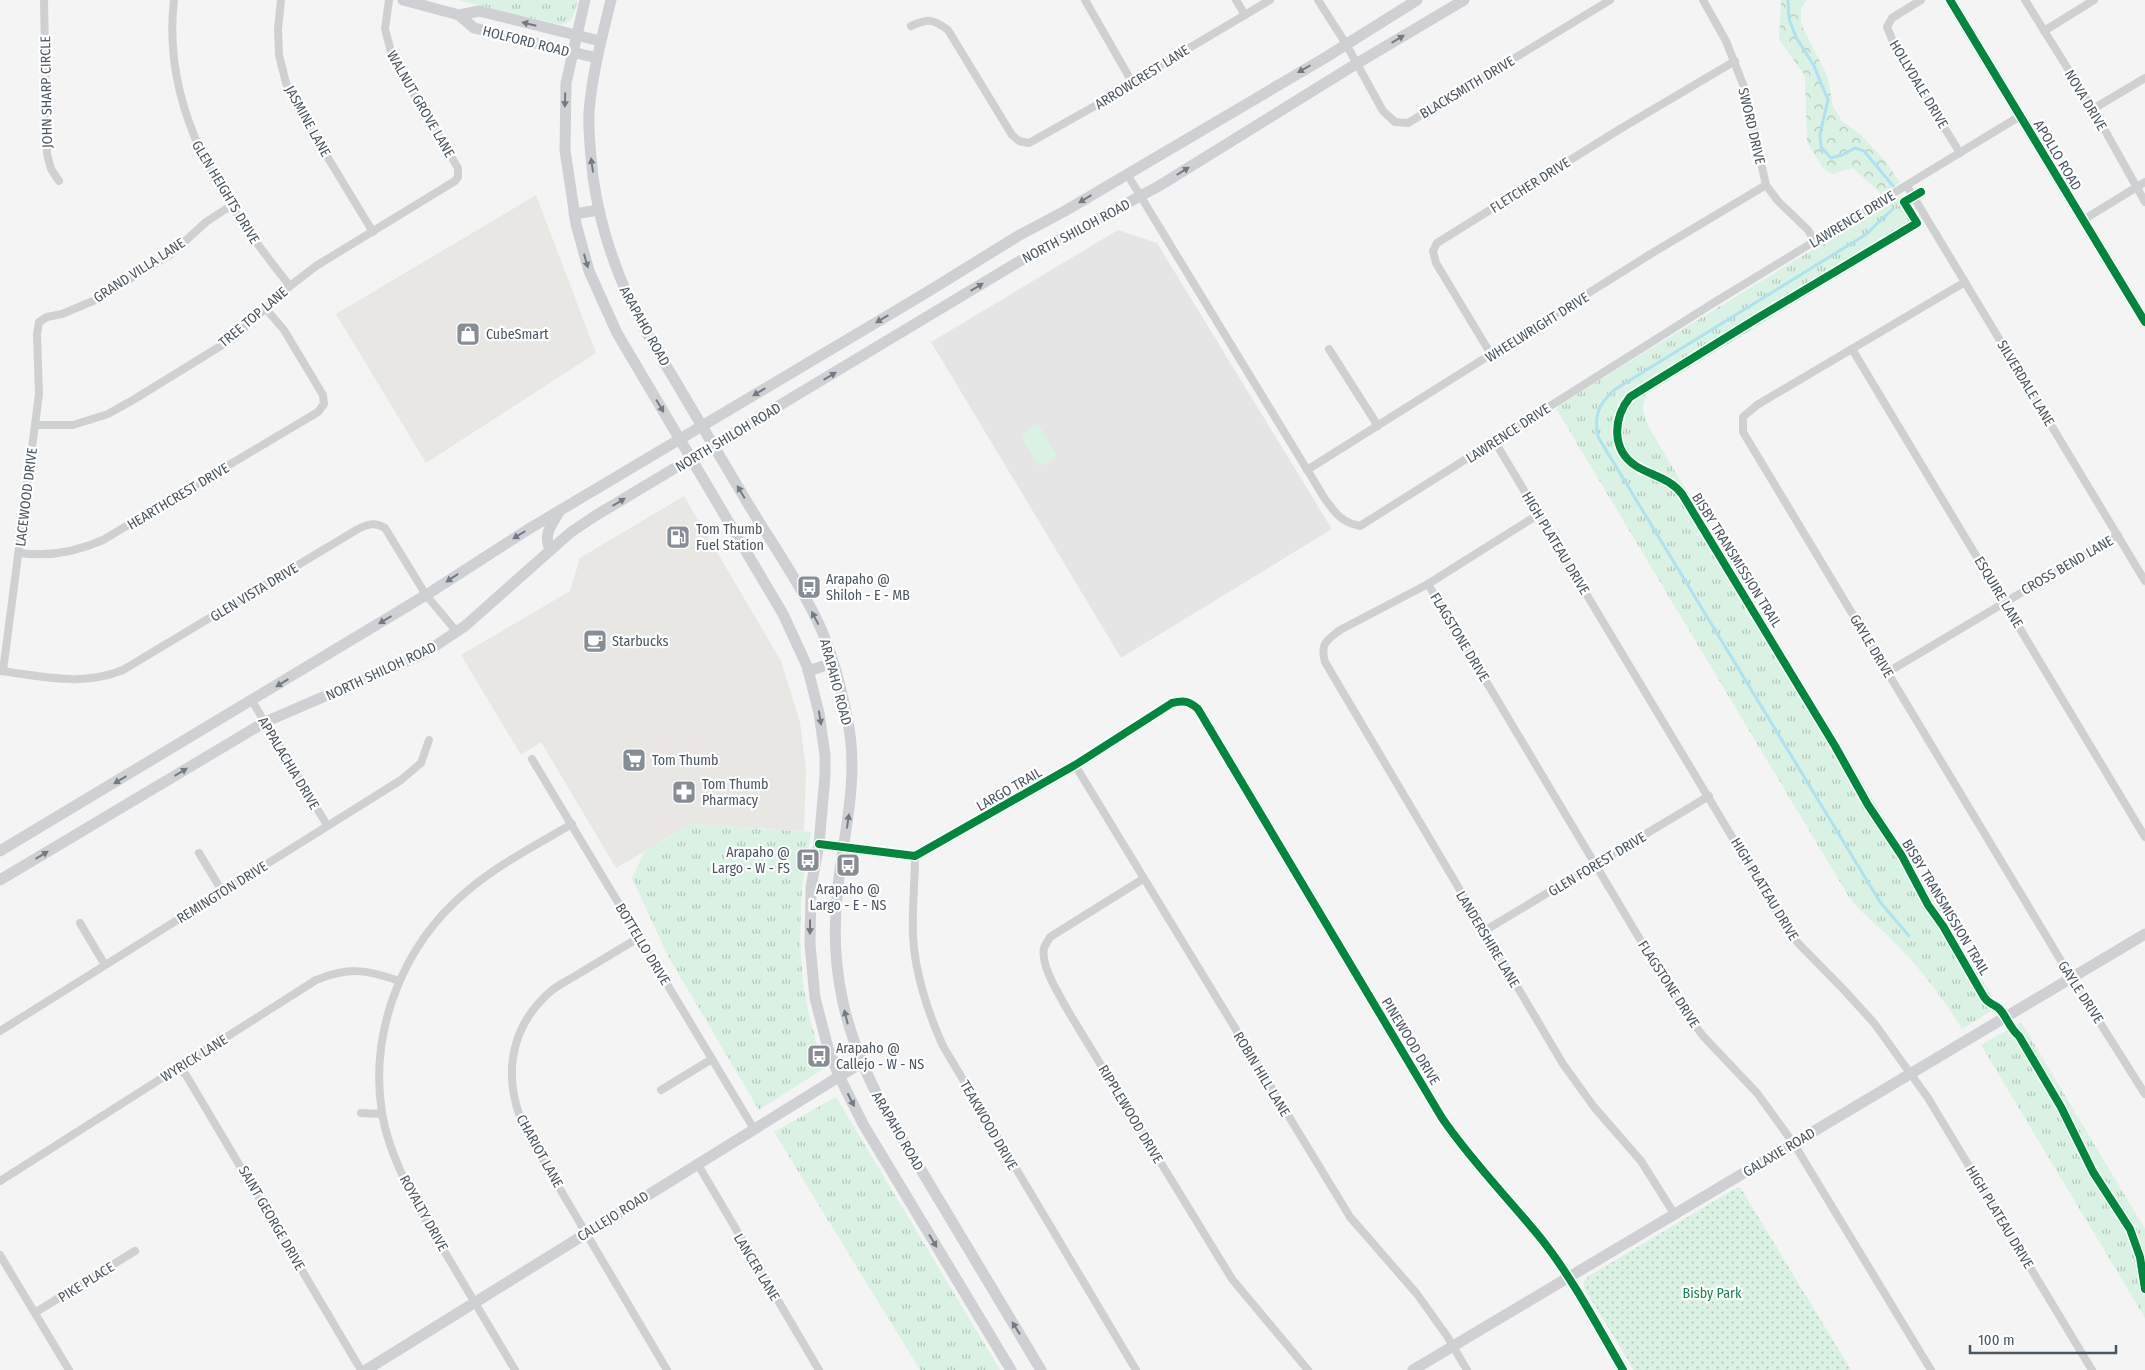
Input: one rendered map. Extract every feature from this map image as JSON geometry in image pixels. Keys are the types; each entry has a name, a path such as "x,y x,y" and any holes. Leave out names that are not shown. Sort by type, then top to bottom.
{"main road":[{"name":"HOLFORD ROAD","path":"403,0 459,15 474,28 597,58"},
{"name":"ARAPAHO ROAD","path":"585,0 572,52 565,100 565,150 574,214 589,272 606,312 783,614 808,671 819,713 824,755 823,809 811,896 810,944 812,978 828,1048 839,1076 863,1124 1011,1370"},
{"name":"ARAPAHO ROAD","path":"611,0 600,42 591,94 589,135 599,210 611,258 628,300 796,583 822,631 834,664 849,730 852,767 849,819 835,919 837,963 844,1009 861,1063 884,1108 1041,1370"},
{"name":"NORTH SHILOH ROAD","path":"0,851 426,595 497,548 1417,0"},
{"name":"NORTH SHILOH ROAD","path":"0,880 264,722 411,660 456,632 517,582 550,550 579,526 1025,258 1141,196 1464,0"},
{"name":"APOLLO ROAD","path":"1950,0 2145,322"},
{"name":"HOLFORD ROAD","path":"459,15 479,11 600,42"},
{"path":"574,214 599,210"},
{"path":"924,294 936,312"},
{"path":"791,373 803,392"},
{"path":"550,550 546,540 548,530 560,511"},
{"path":"808,671 834,664"},
{"name":"GALAXIE ROAD","path":"1413,1370 2145,934"},
{"name":"CALLEJO ROAD","path":"366,1370 861,1063"}],"street":[{"name":"JOHN SHARP CIRCLE","path":"44,0 47,154 52,169 60,181"},
{"name":"GLEN HEIGHTS DRIVE","path":"174,0 172,48 182,103 196,143 262,252 290,286"},
{"name":"JASMINE LANE","path":"281,0 278,29 279,55 286,83 297,108 373,232"},
{"name":"WALNUT GROVE LANE","path":"389,0 385,29 393,59 458,168 458,177"},
{"path":"1085,0 1132,82"},
{"path":"1236,0 1245,15"},
{"name":"ARROWCREST LANE","path":"911,26 924,20 936,21 948,30 1012,136 1019,141 1029,143 1102,102 1132,82 1270,0"},
{"name":"BLACKSMITH DRIVE","path":"1318,0 1388,117 1395,122 1408,123 1610,0"},
{"name":"SWORD DRIVE","path":"1703,0 1735,61 1749,105 1766,185 1777,200 1808,230 1815,242"},
{"name":"HOLLYDALE DRIVE","path":"1921,0 1892,18 1887,27 1896,49 1960,153"},
{"name":"NOVA DRIVE","path":"2025,0 2093,109 2145,202"},
{"path":"2044,31 2094,0"},
{"name":"FLETCHER DRIVE","path":"1492,356 1436,263 1433,251 1437,243 1620,129 1735,61"},
{"path":"2093,109 2145,78"},
{"name":"LAWRENCE DRIVE","path":"1127,174 1307,470 1335,512 1347,524 1360,526 1715,302 2020,116"},
{"name":"TREE TOP LANE","path":"36,424 73,426 108,414 192,365 232,339 290,286 316,266 454,182 458,177"},
{"path":"2082,220 2145,182"},
{"name":"WHEELWRIGHT DRIVE","path":"1307,470 1492,356 1649,255 1766,185"},
{"name":"SILVERDALE LANE","path":"1907,186 2145,581"},
{"name":"GRAND VILLA LANE","path":"39,322 47,316 62,314 93,301 171,254 206,222 232,205"},
{"name":"GAYLE DRIVE","path":"1965,282 1756,405 1743,417 1744,432 2072,978 2145,1094"},
{"name":"HEARTHCREST DRIVE","path":"19,553 72,552 103,540 318,412 324,404 323,395 292,342 266,309"},
{"name":"LACEWOOD DRIVE","path":"1,671 36,424 39,394 37,334 39,322"},
{"path":"1329,349 1378,426"},
{"name":"ESQUIRE LANE","path":"1852,349 2145,837"},
{"name":"HIGH PLATEAU DRIVE","path":"1495,442 1798,943 1858,1005 1928,1098 2092,1370"},
{"path":"1428,584 1539,514"},
{"name":"GLEN VISTA DRIVE","path":"1,671 77,680 103,677 123,670 367,525 377,524 385,528 426,595 456,632"},
{"name":"CROSS BEND LANE","path":"1888,672 2118,535"},
{"name":"LANDERSHIRE LANE","path":"1428,584 1340,630 1327,640 1322,650 1325,662 1563,1064 1594,1107 1641,1161 1674,1215"},
{"name":"FLAGSTONE DRIVE","path":"1428,584 1687,1015 1703,1036 1757,1093 1794,1144 1931,1370"},
{"name":"APPALACHIA DRIVE","path":"252,701 327,825"},
{"name":"LARGO TRAIL","path":"915,856 1075,765 1172,703 1190,702 1198,709"},
{"name":"PINEWOOD DRIVE","path":"1198,709 1442,1118 1464,1151 1543,1242 1568,1276 1623,1370"},
{"name":"REMINGTON DRIVE","path":"0,1031 412,772 421,763 429,740"},
{"name":"BOTTELLO DRIVE","path":"532,759 754,1129"},
{"name":"ROBIN HILL LANE","path":"1075,765 1350,1217 1417,1294 1467,1370"},
{"name":"GLEN FOREST DRIVE","path":"1484,931 1709,796"},
{"name":"ROYALTY DRIVE","path":"515,1370 414,1202 389,1142 382,1114 380,1062 384,1030 398,981 425,934 466,891 497,868 572,824"},
{"path":"819,844 915,856"},
{"path":"199,853 222,891"},
{"name":"TEAKWOOD DRIVE","path":"915,856 913,935 922,988 930,1018 948,1054 1136,1370"},
{"name":"RIPPLEWOOD DRIVE","path":"1143,879 1050,938 1044,949 1044,960 1050,976 1071,1016 1232,1279 1308,1370"},
{"path":"80,924 105,964"},
{"name":"CHARIOT LANE","path":"640,937 551,990 533,1010 517,1039 512,1058 514,1099 522,1122 667,1370"},
{"name":"WYRICK LANE","path":"0,1181 316,980 335,973 352,970 373,972 398,981"},
{"path":"661,1090 712,1059"},
{"name":"SAINT GEORGE DRIVE","path":"178,1068 186,1075 238,1160 361,1370"},
{"path":"361,1113 382,1114"},
{"name":"LANCER LANE","path":"697,1163 819,1370"},
{"name":"PIKE PLACE","path":"36,1312 135,1251"},
{"path":"0,1255 70,1370"}],"shaded area":[{"name":"CubeSmart","path":"536,195 596,353 426,463 336,314"},
{"path":"1118,230 1157,243 1332,529 1121,658 931,342"},
{"path":"684,496 781,661 800,722 806,769 804,831 691,824 616,868 541,742 521,755 461,655 570,591 580,558"}],"green space":[{"path":"457,0 578,0 572,20 561,25"},
{"path":"1781,0 1806,0 1801,8 1801,24 1827,75 1833,106 1842,121 1860,134 1887,163 1900,183 1881,194 1853,168 1832,174 1823,168 1807,142 1805,76 1779,39"},
{"path":"1900,196 1909,202 1921,226 1647,394 1643,409 1652,433 1998,1007 1962,1029 1918,968 1895,942 1861,911 1849,897 1557,410 1559,405"},
{"path":"1038,424 1057,456 1039,467 1020,435"},
{"path":"691,824 811,832 802,887 800,941 803,984 823,1069 759,1110 668,956 632,878 644,852"},
{"path":"2021,1022 2145,1229 2145,1318 1981,1045"},
{"path":"836,1097 1000,1370 920,1370 774,1132"},
{"name":"Bisby Park","path":"1736,1188 1740,1188 1743,1192 1851,1370 1634,1370 1584,1288 1584,1281 1589,1276"}],"waterway":[{"path":"1788,0 1789,19 1796,37 1814,66 1828,100 1820,134 1821,147 1831,158 1855,148 1864,151 1893,186"},
{"path":"1893,209 1865,235 1614,390 1598,411 1597,422 1598,437 1880,902 1909,936"}],"cycle path":[{"path":"1950,0 2145,322"},
{"name":"BISBY TRANSMISSION TRAIL","path":"1921,192 1904,202 1917,223 1630,397 1620,414 1617,433 1619,443 1622,451 1636,466 1672,484 1682,494 1835,746 1868,805 1902,856 1928,905 1943,926 1984,997 1988,1002 2000,1009 2012,1029 2019,1036 2061,1107 2093,1172 2130,1229 2140,1257 2145,1289"},
{"path":"819,844 915,856 1075,765 1172,703 1183,701 1192,704 1198,709 1442,1118 1491,1181 1554,1256 1585,1304 1623,1370"}],"place":[{"name":"CubeSmart","path":"468,334"},
{"name":"Tom Thumb Fuel Station","path":"678,537"},
{"name":"Arapaho @ Shiloh - E - MB","path":"809,587"},
{"name":"Starbucks","path":"595,641"},
{"name":"Tom Thumb","path":"634,760"},
{"name":"Tom Thumb Pharmacy","path":"684,792"},
{"name":"Arapaho @ Largo - W - FS","path":"808,860"},
{"name":"Arapaho @ Largo - E - NS","path":"848,865"},
{"name":"Arapaho @ Callejo - W - NS","path":"819,1056"}]}
